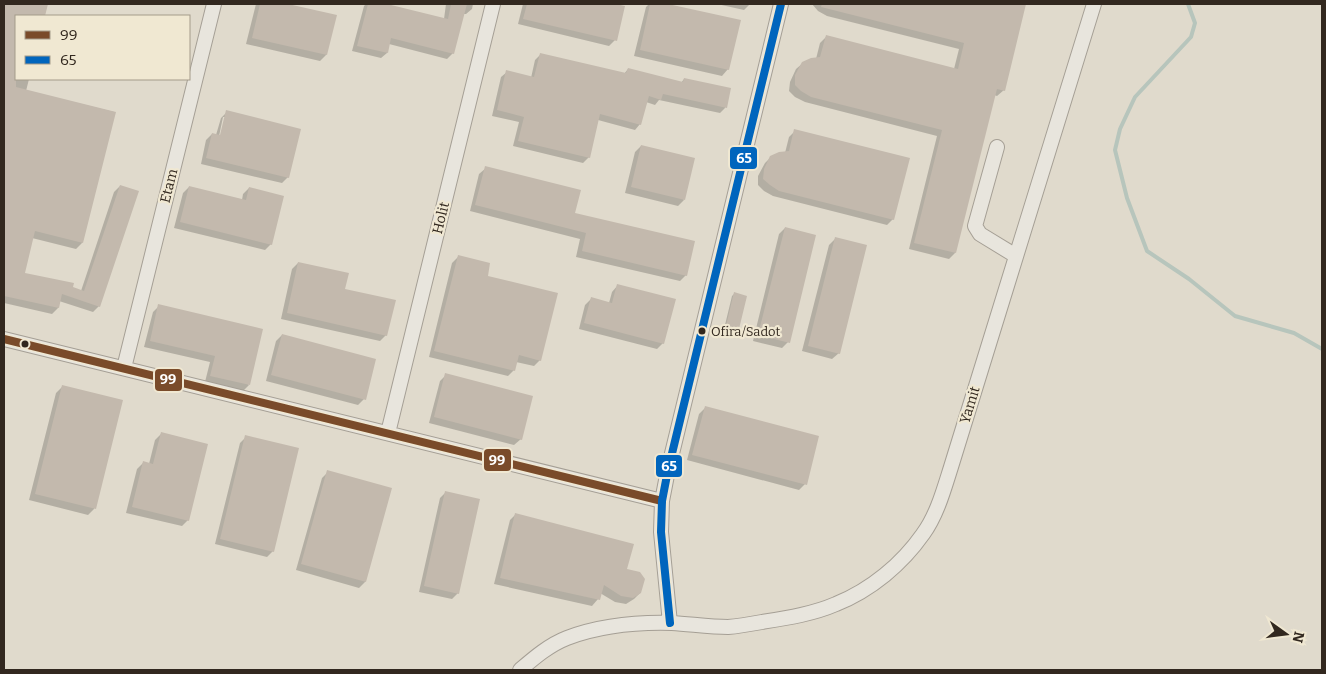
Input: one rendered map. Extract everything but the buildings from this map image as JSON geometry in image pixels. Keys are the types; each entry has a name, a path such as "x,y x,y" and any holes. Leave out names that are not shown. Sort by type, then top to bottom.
{"street":[{"name":"Etam","path":"124,368 214,4"},
{"name":"Holit","path":"388,433 493,4"},
{"path":"670,623 661,532 662,501 781,4"},
{"name":"Yamit","path":"520,670 538,655 566,639 613,626 670,623 729,627 785,619 814,611 834,605 860,593 905,557 924,532 938,505 951,467 1094,4"},
{"path":"997,146 975,226 980,234 1016,256"},
{"path":"4,339 662,501"}],"waterway":[{"path":"1188,4 1195,23 1191,37 1135,97 1120,129 1115,150 1127,198 1147,251 1189,279 1235,316 1294,333 1322,349"}],"transit line":[{"name":"65","path":"670,623 661,532 662,501 781,4"},
{"name":"99","path":"4,339 662,501"}],"place":[{"name":"Ofira/Sadot","path":"702,331"}]}
